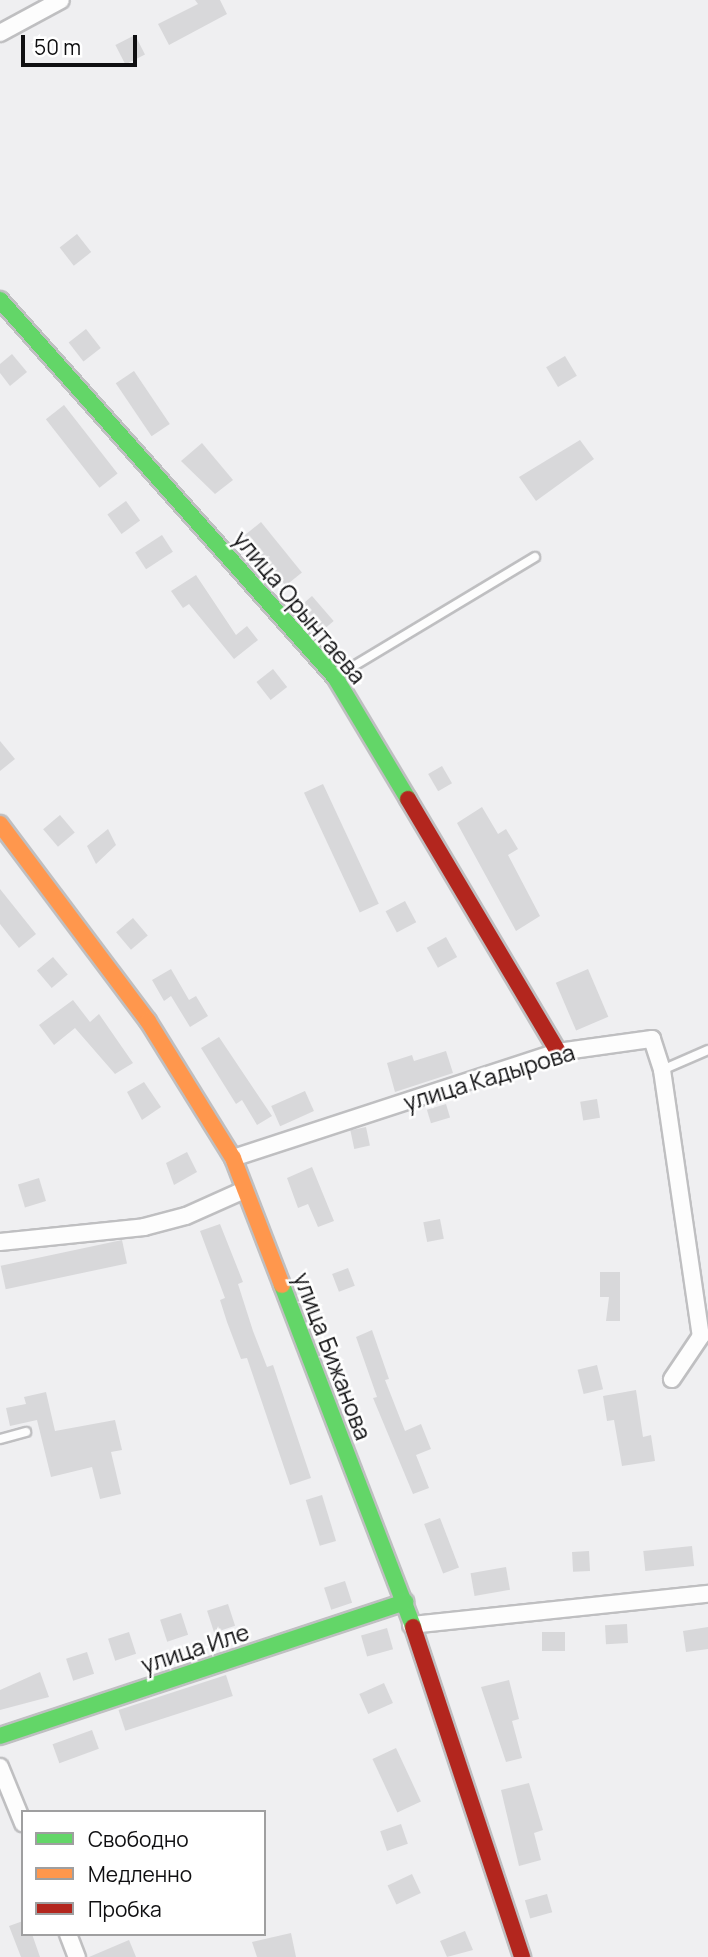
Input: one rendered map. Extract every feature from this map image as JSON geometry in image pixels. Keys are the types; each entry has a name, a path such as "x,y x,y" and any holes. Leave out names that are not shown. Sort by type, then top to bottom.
{"street":[{"path":"0,33 61,0"},
{"name":"улица Орынтаева","path":"0,300 335,677 558,1052"},
{"name":"улица Бижанова","path":"0,824 148,1021 233,1158 405,1602 522,1957"},
{"name":"улица Кадырова","path":"233,1158 558,1052 652,1039 662,1070 701,1336 672,1379"},
{"path":"0,1242 144,1227 186,1216 244,1189"},
{"path":"411,1625 708,1594"},
{"name":"улица Иле","path":"0,1736 405,1602"},
{"path":"0,1767 21,1818"},
{"path":"69,1936 77,1957"}],"lane":[{"path":"335,677 535,556"},
{"path":"662,1070 708,1050"},
{"path":"0,1439 26,1432"}],"building":[{"path":"195,0 220,0 227,14 169,45 158,24 198,4"},
{"path":"135,35 145,55 125,65 115,45"},
{"path":"77,234 91,252 74,266 60,248"},
{"path":"86,329 101,348 83,361 69,343"},
{"path":"12,354 27,372 10,386 0,373 0,364"},
{"path":"565,356 577,376 558,387 546,367"},
{"path":"134,371 170,424 152,436 116,383"},
{"path":"64,405 118,474 99,488 46,419"},
{"path":"580,440 594,459 536,501 519,477"},
{"path":"202,443 233,480 215,494 181,461"},
{"path":"126,501 140,520 121,534 107,515"},
{"path":"261,522 302,573 286,586 245,535"},
{"path":"162,535 173,552 146,569 135,552"},
{"path":"196,575 236,635 247,626 258,640 234,659 189,604 183,608 171,591"},
{"path":"312,596 334,621 321,632 299,607"},
{"path":"273,669 287,687 271,700 256,682"},
{"path":"0,741 15,759 0,771"},
{"path":"442,766 452,783 438,791 428,774"},
{"path":"323,784 379,904 360,913 304,793"},
{"path":"482,807 498,834 506,829 518,849 508,855 540,916 516,931 457,823"},
{"path":"60,815 75,833 58,847 43,829"},
{"path":"108,829 116,845 96,864 87,846"},
{"path":"0,889 36,934 19,948 0,924"},
{"path":"405,901 416,922 397,933 386,911"},
{"path":"133,918 148,936 131,950 116,932"},
{"path":"446,937 457,957 438,968 427,948"},
{"path":"53,957 68,975 52,988 37,970"},
{"path":"171,969 189,1000 196,996 208,1016 190,1027 171,996 164,1001 152,980"},
{"path":"588,969 608,1017 576,1031 556,983"},
{"path":"73,1000 90,1022 99,1014 133,1063 115,1074 75,1028 54,1045 39,1025"},
{"path":"219,1037 272,1116 257,1125 242,1100 236,1104 201,1048"},
{"path":"446,1051 453,1073 395,1092 387,1063 412,1055 414,1061"},
{"path":"144,1082 161,1107 142,1120 127,1092"},
{"path":"305,1091 314,1111 280,1126 271,1106"},
{"path":"597,1099 600,1118 583,1120 580,1102"},
{"path":"446,1104 450,1117 431,1123 427,1110"},
{"path":"366,1127 370,1146 354,1149 350,1130"},
{"path":"187,1152 197,1172 174,1185 166,1163"},
{"path":"312,1167 334,1221 318,1227 308,1204 298,1208 287,1178"},
{"path":"39,1178 46,1201 25,1207 18,1184"},
{"path":"440,1219 444,1239 427,1242 423,1222"},
{"path":"220,1224 243,1282 238,1284 253,1331 267,1367 273,1365 311,1478 290,1485 247,1358 241,1359 227,1322 220,1300 225,1298 200,1231"},
{"path":"122,1240 127,1263 6,1289 1,1266"},
{"path":"348,1268 355,1286 339,1292 332,1274"},
{"path":"600,1272 620,1272 620,1321 606,1321 609,1297 600,1297"},
{"path":"372,1330 389,1379 385,1380 405,1431 421,1424 431,1449 416,1455 429,1488 413,1494 373,1398 377,1397 356,1337"},
{"path":"597,1365 603,1389 584,1394 578,1370"},
{"path":"636,1390 643,1437 651,1435 655,1461 622,1466 614,1420 607,1421 603,1396"},
{"path":"46,1392 55,1431 115,1420 122,1450 111,1452 121,1494 100,1499 92,1467 51,1477 37,1420 10,1426 6,1408 26,1404 24,1397"},
{"path":"322,1495 336,1541 320,1546 306,1500"},
{"path":"440,1518 459,1567 443,1574 424,1524"},
{"path":"692,1546 694,1566 645,1571 643,1551"},
{"path":"589,1551 590,1571 573,1572 572,1552"},
{"path":"506,1567 510,1590 475,1596 471,1573"},
{"path":"345,1581 352,1603 331,1610 324,1588"},
{"path":"228,1604 235,1626 214,1633 207,1611"},
{"path":"181,1613 188,1635 167,1642 160,1620"},
{"path":"627,1624 628,1643 606,1644 605,1625"},
{"path":"708,1627 708,1649 686,1652 683,1631"},
{"path":"387,1628 393,1649 367,1657 361,1635"},
{"path":"129,1632 136,1654 115,1661 108,1639"},
{"path":"542,1632 565,1632 565,1651 542,1651"},
{"path":"87,1652 94,1674 73,1681 66,1659"},
{"path":"40,1672 49,1697 0,1710 0,1690"},
{"path":"226,1675 233,1696 125,1731 119,1710"},
{"path":"509,1680 519,1719 512,1721 522,1758 506,1762 481,1687"},
{"path":"384,1683 393,1703 368,1714 359,1694"},
{"path":"92,1730 99,1749 59,1763 53,1744"},
{"path":"396,1748 421,1801 397,1812 372,1759"},
{"path":"529,1783 543,1830 534,1833 541,1860 519,1866 501,1790"},
{"path":"401,1824 408,1844 387,1851 380,1831"},
{"path":"412,1874 421,1893 396,1904 388,1885"},
{"path":"547,1894 552,1912 530,1919 525,1900"},
{"path":"21,1922 21,1936 33,1936 40,1957 21,1957 9,1926"},
{"path":"465,1931 473,1950 447,1957 440,1941"},
{"path":"291,1933 296,1957 257,1957 252,1942"},
{"path":"129,1940 136,1957 89,1957"}],"traffic: fast":[{"path":"0,300 335,677 408,799"},
{"path":"282,1285 413,1627"},
{"path":"0,1736 405,1602"}],"traffic: slow":[{"path":"0,824 148,1021 233,1158 282,1285"}],"traffic: jam":[{"path":"408,799 558,1052"},
{"path":"413,1627 522,1957"}]}
